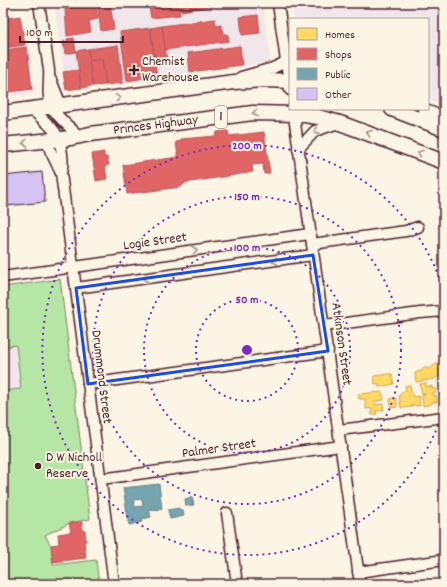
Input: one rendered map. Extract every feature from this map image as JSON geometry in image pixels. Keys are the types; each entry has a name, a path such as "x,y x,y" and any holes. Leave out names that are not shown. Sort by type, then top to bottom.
{"highway":[{"path":"3,113 216,85 259,81 289,84"},
{"path":"394,110 444,130"},
{"name":"Princes Highway","path":"3,145 53,140 253,113 293,111 321,113 340,123 444,162"}],"street":[{"path":"39,3 49,73 49,99 56,106 60,119 68,124 79,136"},
{"path":"278,3 289,78"},
{"path":"282,36 289,44"},
{"path":"216,85 273,68 286,62"},
{"name":"Drummond Street","path":"32,109 54,128 50,150 61,173 114,584"},
{"path":"426,110 444,117"},
{"name":"Atkinson Street","path":"293,111 360,584"},
{"path":"298,149 314,131 340,123"},
{"name":"Logie Street","path":"3,277 74,267 311,239 406,231 418,227"},
{"path":"76,288 313,256"},
{"path":"324,326 420,313 444,312"},
{"path":"88,384 328,351"},
{"path":"338,430 444,417"},
{"name":"Palmer Street","path":"101,479 341,446"},
{"path":"227,513 237,584"},
{"path":"358,572 444,560"}],"highlighted area":[{"path":"313,255 328,351 88,384 76,288"}],"shaded area":[{"path":"54,3 263,3 271,62 178,74 163,78 66,90"},
{"path":"292,3 444,3 444,106 429,100 429,18 294,18"},
{"path":"28,42 35,94 3,97 3,46"},
{"path":"16,345 21,389 3,391 3,347"}],"green space":[{"path":"60,279 90,519 70,523 45,535 51,546 53,565 96,560 99,584 3,584 3,391 21,388 16,345 3,347 3,287"}],"building: Homes":[{"path":"438,363 444,365 444,375 441,374 435,379 416,382 415,373 423,370 424,367 429,369"},
{"path":"392,374 394,384 379,387 379,384 375,384 374,376"},
{"path":"426,383 426,387 432,386 432,389 435,388 436,393 432,393 432,396 436,395 437,402 432,402 432,404 423,406 422,395 425,395 425,393 422,394 420,384"},
{"path":"410,385 413,397 419,396 420,406 411,405 412,407 401,408 399,396 403,391 406,391 405,386"},
{"path":"382,392 384,400 375,401 375,405 383,404 384,410 376,411 377,414 372,415 371,408 366,409 365,399 359,399 358,394"},
{"path":"396,398 397,407 391,408 390,399"}],"building: Shops":[{"path":"71,3 95,3 98,19 89,21 91,32 67,36 65,9 71,8"},
{"path":"97,3 110,3 114,29 101,31"},
{"path":"178,3 180,15 151,18 149,6"},
{"path":"179,3 213,3 213,6 181,11"},
{"path":"258,15 260,33 242,35 240,17"},
{"path":"20,16 25,45 3,48 3,28 9,27 8,18"},
{"path":"215,19 216,26 221,25 223,33 228,35 229,41 165,50 162,26"},
{"path":"162,26 167,61 155,63 150,28"},
{"path":"150,28 157,76 127,81 120,32"},
{"path":"74,38 76,52 65,54 63,42 67,41 67,39"},
{"path":"118,45 123,83 106,85 102,59 89,61 88,49"},
{"path":"240,46 242,65 190,72 188,53"},
{"path":"27,47 32,89 9,92 3,50"},
{"path":"88,49 93,86 81,88 76,51"},
{"path":"102,59 106,85 93,86 89,61"},
{"path":"3,66 7,91 3,91"},
{"path":"79,70 81,88 66,90 63,72"},
{"path":"228,131 229,136 264,132 270,173 264,174 263,164 252,165 253,172 185,183 181,187 127,194 123,165 178,157 176,142 181,141 181,139 216,136 217,132"},
{"path":"104,152 104,157 107,157 109,165 105,166 107,179 96,181 92,154"},
{"path":"82,522 83,531 85,531 86,541 84,541 86,558 53,562 51,545 59,544 58,534 71,532 69,523"}],"building: Public":[{"path":"159,484 162,509 152,510 151,508 149,509 151,517 142,519 142,522 129,525 123,488","holes":["142,499 143,506 135,507 134,500"]},
{"path":"192,497 194,505 186,506 185,499"},
{"path":"179,508 180,510 183,510 184,516 170,519 168,510"}],"building: Other":[{"path":"42,172 45,202 6,206 3,176"}],"place":[{"name":"Chemist Warehouse","path":"134,70"},
{"name":"D W Nicholl Reserve","path":"38,466"}]}
